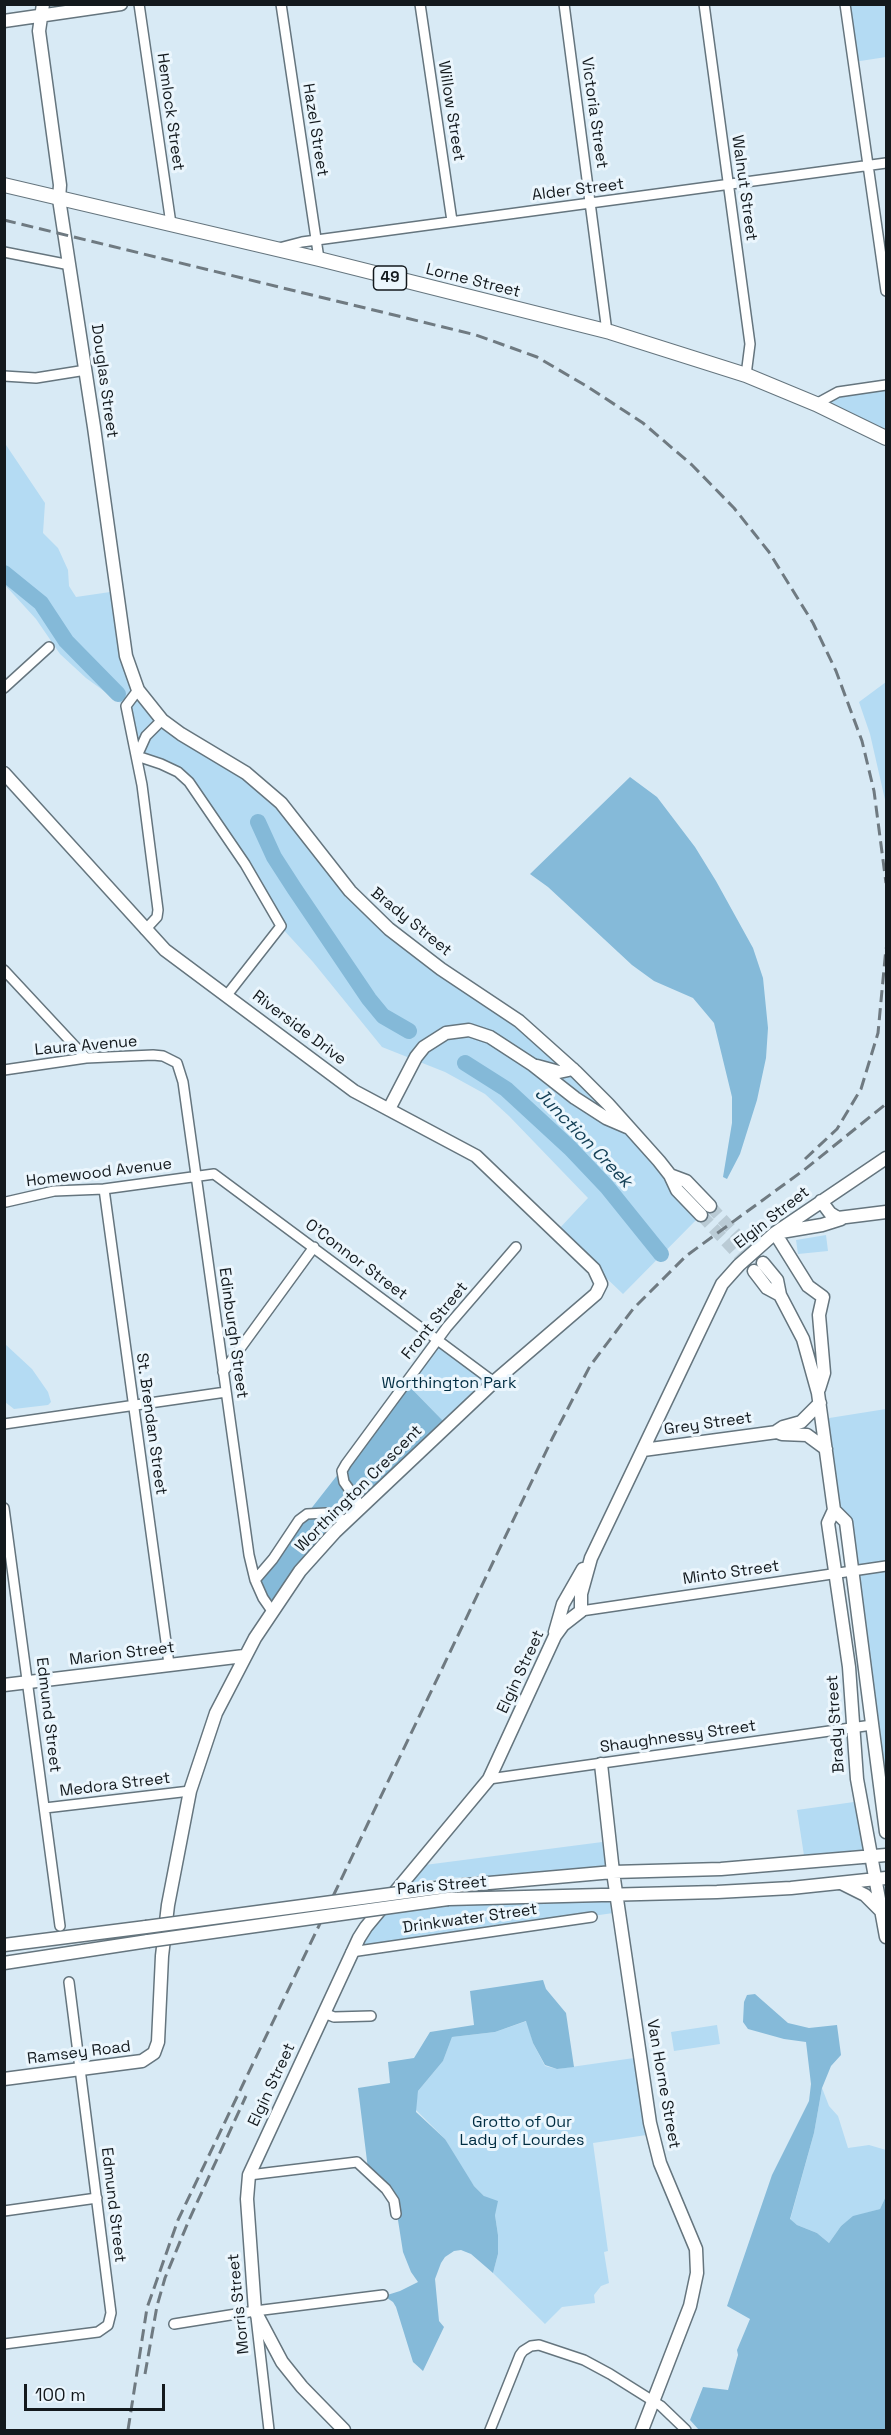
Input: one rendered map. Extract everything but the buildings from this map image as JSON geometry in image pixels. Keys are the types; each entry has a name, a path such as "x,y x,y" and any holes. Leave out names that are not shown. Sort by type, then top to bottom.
{"main road":[{"path":"4,21 43,10 121,4"},
{"name":"Douglas Street","path":"43,10 39,31 60,185 59,199 86,370 126,656 138,690"},
{"name":"Lorne Street","path":"4,185 319,259 607,332 746,375 816,404 886,438"},
{"name":"Brady Street","path":"138,690 162,720 261,784 294,816 363,906 405,942 519,1022 573,1069 630,1128 670,1175 677,1190 701,1215"},
{"name":"Riverside Drive","path":"4,773 165,950 354,1091 476,1156 570,1245 599,1277"},
{"path":"389,1109 416,1056 432,1040 446,1033 469,1030 490,1037 533,1065 575,1098 606,1118 630,1128"},
{"path":"533,1065 559,1072 573,1069"},
{"name":"Elgin Street","path":"249,2175 351,1952 366,1927 489,1779 555,1636 563,1625 581,1611 581,1594 591,1558 722,1284 775,1233 886,1158"},
{"name":"Brady Street","path":"670,1175 686,1181 710,1206"},
{"path":"821,1201 830,1213 841,1219"},
{"path":"777,1432 783,1427 801,1422 819,1398 824,1373 819,1315 823,1298 808,1286 775,1233 886,1212"},
{"name":"Brady Street","path":"759,1267 777,1280 780,1295 803,1339 819,1398 834,1510 828,1523 849,1667 857,1779 871,1858 881,1878 881,1911 886,1937"},
{"name":"Worthington Crescent","path":"154,2053 158,2042 162,1956 169,1896 190,1791 212,1723 244,1656 300,1571 345,1521 494,1382 596,1294 601,1284 599,1277"},
{"path":"777,1432 807,1435 826,1449"},
{"name":"Grey Street","path":"643,1450 777,1432"},
{"name":"Brady Street","path":"834,1510 846,1522 886,1833"},
{"path":"555,1636 555,1626 563,1604 591,1558"},
{"name":"Marion Street","path":"4,1685 244,1656"},
{"name":"Van Horne Street","path":"601,1764 613,1872 655,2147 696,2249 697,2273 690,2306 642,2430"},
{"name":"Paris Street","path":"4,1945 444,1887 613,1872 721,1869 886,1855"},
{"name":"Paris Street","path":"4,1962 448,1899 717,1892 881,1878"},
{"path":"839,1883 865,1895 881,1911"},
{"name":"Ramsey Road","path":"4,2079 142,2061 154,2053"},
{"name":"Morris Street","path":"249,2175 247,2199 255,2311"},
{"path":"255,2311 282,2362 344,2430"}],"street":[{"name":"Hemlock Street","path":"139,4 171,224"},
{"name":"Hazel Street","path":"281,4 319,259"},
{"name":"Willow Street","path":"420,4 452,221"},
{"name":"Victoria Street","path":"564,4 607,332"},
{"name":"Walnut Street","path":"704,4 750,344 746,375"},
{"path":"846,4 886,291"},
{"name":"Alder Street","path":"274,249 316,240 886,163"},
{"path":"4,252 70,265"},
{"path":"4,376 36,378 86,370"},
{"path":"816,404 838,392 886,385"},
{"path":"4,688 49,647"},
{"path":"138,690 126,706 132,744 137,756 158,910 157,917 145,930"},
{"path":"137,756 146,736 162,720"},
{"path":"137,756 178,772 189,782 245,864 281,926 227,995"},
{"path":"4,970 86,1058"},
{"name":"Laura Avenue","path":"4,1070 86,1058 153,1055 170,1058"},
{"name":"Edinburgh Street","path":"170,1058 177,1064 183,1082 249,1555 255,1580 272,1611"},
{"name":"O'Connor Street","path":"196,1176 209,1173 220,1176 494,1382"},
{"name":"Homewood Avenue","path":"6,1202 54,1191 104,1189 196,1176"},
{"name":"St. Brendan Street","path":"104,1189 169,1664"},
{"name":"Front Street","path":"361,1506 347,1488 342,1471 437,1340 516,1246"},
{"path":"223,1372 314,1247"},
{"path":"4,1424 226,1392"},
{"name":"Edmund Street","path":"4,1508 60,1926"},
{"path":"255,1580 273,1559 299,1520 307,1514 326,1512 345,1521"},
{"name":"Minto Street","path":"581,1611 886,1566"},
{"name":"Shaughnessy Street","path":"489,1779 872,1725"},
{"name":"Medora Street","path":"45,1808 190,1791"},
{"name":"Drinkwater Street","path":"351,1952 592,1917"},
{"name":"Edmund Street","path":"4,2344 98,2332 108,2325 111,2313 69,1982"},
{"path":"324,2013 334,2017 371,2016"},
{"path":"249,2175 357,2162 386,2189 394,2201 396,2214"},
{"path":"4,2211 97,2198"},
{"path":"174,2324 383,2295"},
{"name":"Morris Street","path":"255,2311 269,2430"},
{"path":"490,2430 517,2360 523,2350 531,2346 548,2347 584,2360 653,2400 686,2430"}],"green space":[{"path":"846,5 886,5 886,57 854,62"},
{"path":"886,386 886,440 816,405 832,395"},
{"path":"4,442 45,503 43,533 58,548 68,570 69,586 76,597 117,591 126,656 152,709 246,772 364,905 576,1071 700,1216 623,1294 557,1231 588,1198 485,1094 445,1072 382,1047 313,962 281,927 245,864 177,772 136,757 126,707 86,678 60,654 36,619 5,585"},
{"path":"886,682 886,804 870,734 859,702"},
{"path":"826,1235 828,1251 798,1254 796,1240"},
{"name":"Worthington Park","path":"438,1340 495,1382 448,1426 406,1383"},
{"path":"5,1344 32,1369 48,1392 51,1402 48,1405 14,1409 5,1402"},
{"path":"886,1409 886,1818 847,1522 835,1509 823,1419"},
{"path":"861,1801 870,1857 805,1862 797,1810"},
{"path":"610,1841 614,1871 447,1878 402,1884 417,1866"},
{"path":"591,1901 619,1903 620,1912 462,1935 354,1956 368,1932 383,1914 456,1904"},
{"name":"Grotto of Our Lady of Lourdes","path":"527,2021 533,2043 545,2066 557,2069 641,2057 653,2134 593,2143 608,2251 604,2252 609,2283 601,2286 594,2295 595,2303 562,2307 545,2324 493,2273 498,2254 495,2215 484,2196 455,2160 445,2139 415,2109 418,2091 443,2061 452,2037 495,2032"},
{"path":"717,2025 720,2044 674,2051 671,2032"},
{"path":"822,2088 829,2106 838,2116 848,2148 869,2145 886,2150 886,2196 880,2209 853,2217 841,2226 829,2243 817,2233 790,2220 814,2133"}],"shaded area":[{"path":"630,777 657,797 695,847 753,948 763,978 768,1028 766,1058 757,1100 740,1154 727,1179 723,1177 732,1123 732,1097 714,1023 693,998 654,981 632,965 548,887 530,874"},
{"path":"406,1383 448,1426 362,1506 274,1611 256,1579"},
{"path":"543,1980 546,1989 566,2013 574,2067 557,2069 545,2065 533,2043 526,2021 495,2032 452,2037 443,2061 418,2091 416,2112 445,2139 474,2186 484,2196 498,2201 495,2215 498,2254 493,2273 471,2254 461,2250 454,2251 441,2263 435,2279 439,2321 444,2327 423,2371 413,2362 396,2307 384,2296 418,2282 403,2252 395,2201 368,2169 358,2088 390,2083 388,2062 414,2058 430,2032 474,2025 470,1991"},
{"path":"755,1994 788,2023 809,2028 837,2025 841,2055 831,2066 822,2088 814,2133 790,2219 797,2225 817,2233 829,2243 841,2226 853,2216 880,2209 886,2196 886,2430 699,2430 690,2420 703,2387 728,2390 738,2355 737,2350 750,2319 727,2306 772,2175 809,2101 811,2084 806,2042 784,2039 748,2029 743,2022 744,2002 747,1995"}],"waterway":[{"name":"Junction Creek","path":"4,573 41,603 66,641 118,694"},
{"name":"Junction Creek","path":"258,822 274,857 369,999 383,1016 409,1031"},
{"name":"Junction Creek","path":"465,1063 506,1089 570,1148 607,1187 661,1254"}],"tunnel":[{"path":"710,1206 763,1263"},
{"path":"701,1215 754,1271"}],"railway":[{"path":"4,220 476,335 537,357 643,423 692,465 734,508 769,552 813,623 836,671 862,741 874,791 886,883"},
{"path":"805,1159 837,1129 861,1089 878,1033 886,948"},
{"path":"128,2430 147,2308 178,2220 553,1437 590,1366 633,1309 686,1256 804,1170 886,1104"},
{"path":"145,2374 157,2306 165,2278 246,2096"}]}
